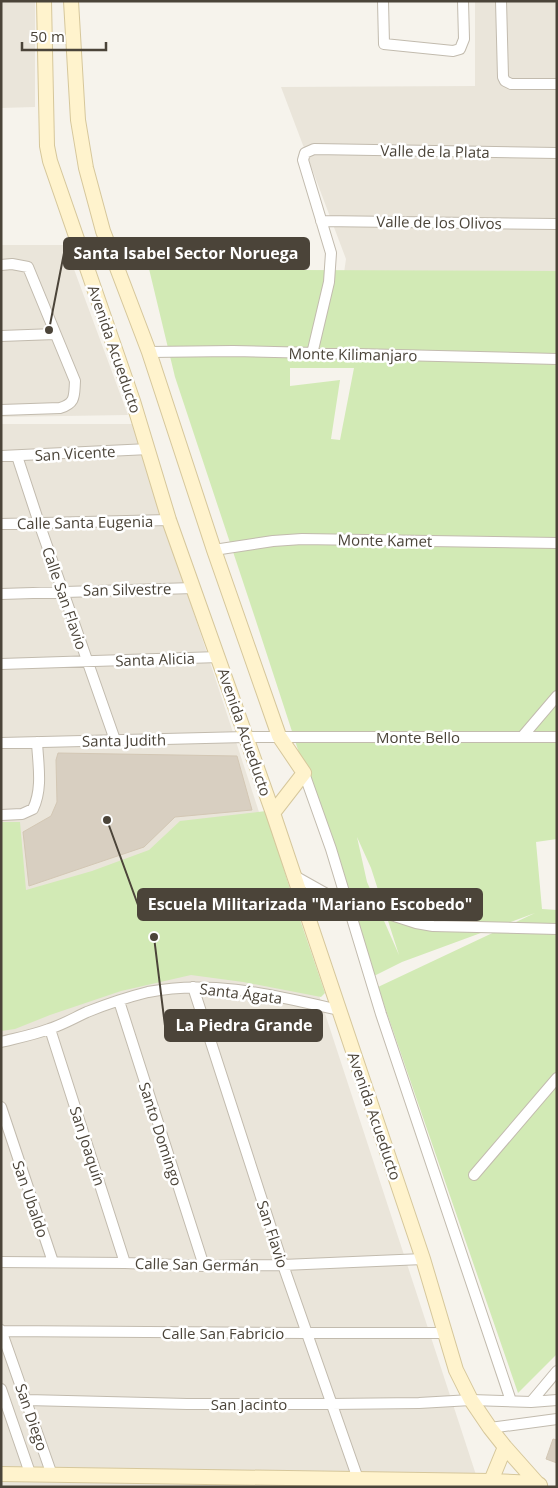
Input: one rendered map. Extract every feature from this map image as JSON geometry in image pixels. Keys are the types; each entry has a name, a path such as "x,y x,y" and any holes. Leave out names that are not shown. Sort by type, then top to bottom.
{"street":[{"name":"Avenida Acueducto","path":"44,1 47,136 50,161 133,400 193,588 273,813 422,1259 456,1370 471,1400 490,1428 540,1486"},
{"name":"Avenida Acueducto","path":"71,1 78,120 86,168 103,232 149,352 214,550 279,736 304,773 332,848 381,1014 511,1401"},
{"path":"383,1 384,44 454,51 460,49 464,39 463,1"},
{"path":"501,1 503,77 505,81 511,84 557,84"},
{"name":"Valle de la Plata","path":"321,221 303,160 305,153 314,149 557,153"},
{"path":"312,354 331,268 331,254 321,221"},
{"name":"Valle de los Olivos","path":"321,221 557,224"},
{"path":"1,410 60,408 68,405 73,399 74,382 28,268 6,264"},
{"path":"1,336 55,334"},
{"name":"Monte Kilimanjaro","path":"149,352 233,351 557,359"},
{"name":"San Vicente","path":"1,456 148,449"},
{"name":"Calle San Flavio","path":"17,456 115,740"},
{"name":"Calle Santa Eugenia","path":"1,524 170,520"},
{"name":"Monte Kamet","path":"214,550 273,540 302,539 557,543"},
{"name":"San Silvestre","path":"1,594 193,588"},
{"name":"Santa Alicia","path":"1,664 219,657"},
{"path":"522,737 557,696"},
{"name":"Monte Bello","path":"246,737 557,737"},
{"name":"Santa Judith","path":"1,743 246,737"},
{"path":"1,815 22,814 33,809 38,799 37,742"},
{"path":"273,813 304,773"},
{"path":"293,875 350,908 385,913 416,923 433,926 557,929"},
{"name":"San Flavio","path":"193,987 283,1265 358,1479"},
{"name":"Santa Ágata","path":"1,1042 50,1029 87,1012 119,1001 171,988 223,988 339,1010"},
{"name":"Santo Domingo","path":"119,1001 204,1266"},
{"name":"San Joaquín","path":"50,1029 125,1263"},
{"path":"474,1175 557,1078"},
{"name":"San Ubaldo","path":"1,1107 53,1262"},
{"name":"Calle San Germán","path":"1,1262 204,1266 283,1265 422,1259"},
{"name":"Calle San Fabricio","path":"1,1331 444,1333"},
{"name":"San Diego","path":"1,1331 52,1475"},
{"path":"531,1402 557,1371"},
{"name":"San Diego","path":"1,1389 3,1401 30,1474"},
{"name":"San Jacinto","path":"27,1400 187,1404 419,1403 471,1400 531,1402 557,1400"},
{"path":"490,1428 557,1418"},
{"path":"492,1484 505,1447"},
{"path":"1,1474 358,1479 540,1486"}],"shaded area":[{"path":"1,1 35,1 35,107 1,108"},
{"path":"475,1 557,1 557,335 335,334 346,259 281,87 475,86"},
{"path":"1,245 65,245 128,415 1,417"},
{"path":"1,424 132,424 480,1487 1,1487"}],"green space":[{"path":"144,248 296,253 296,270 557,271 557,839 536,842 542,909 557,910 557,1354 518,1393 378,987 535,913 402,962 372,977 175,377","holes":["290,368 354,368 340,440 331,439 340,380 290,386","357,837 371,868 399,955 367,882"]},
{"path":"266,811 325,993 321,997 243,982 191,975 121,991 15,1029 1,1031 1,822 20,822 26,890 92,871 149,850 180,821"}],"building":[{"path":"58,753 237,756 252,810 175,817 144,847 29,886 23,832 51,816 57,802 56,760"},
{"path":"553,1439 557,1440 557,1463 546,1459"}],"place":[{"name":"Santa Isabel Sector Noruega","path":"49,330"},
{"name":"Escuela Militarizada \"Mariano Escobedo\"","path":"107,820"},
{"name":"La Piedra Grande","path":"154,937"}]}
